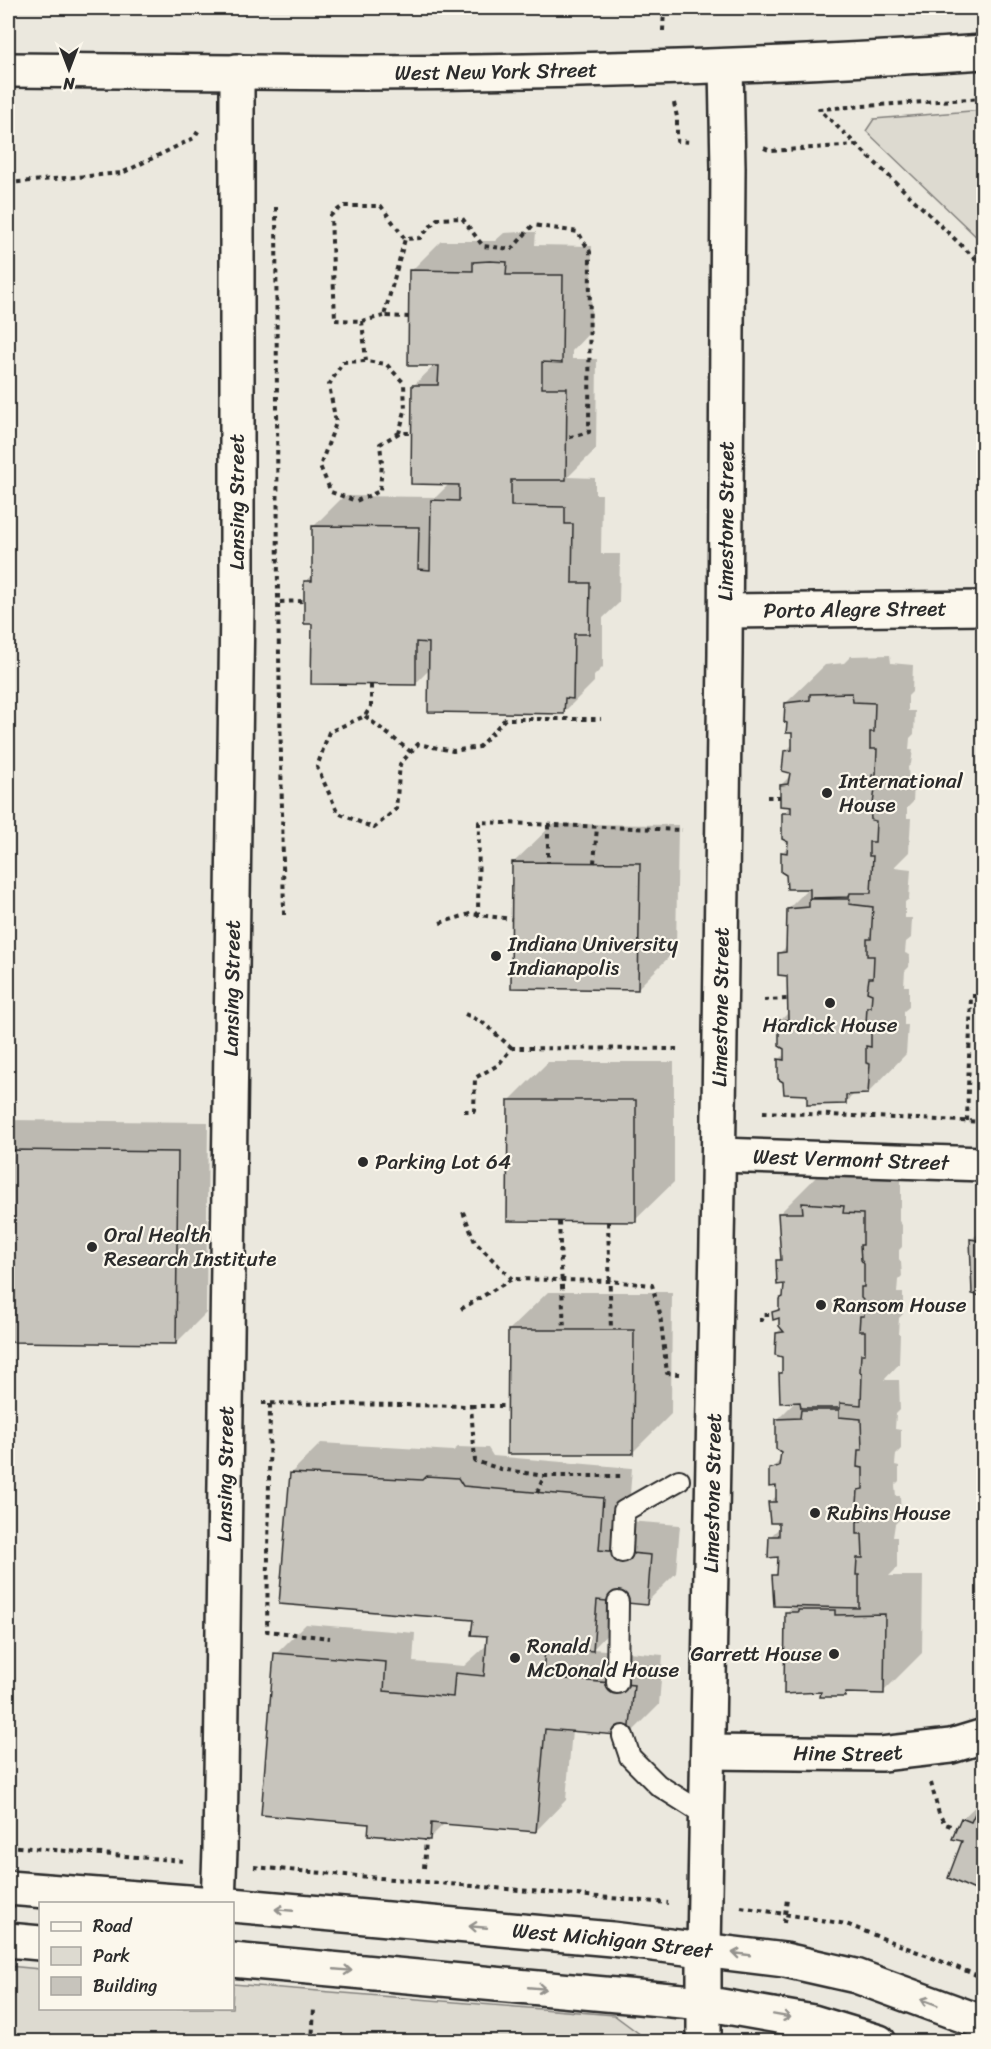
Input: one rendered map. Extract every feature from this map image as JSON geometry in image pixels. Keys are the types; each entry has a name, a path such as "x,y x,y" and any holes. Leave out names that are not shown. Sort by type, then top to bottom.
{"street":[{"name":"West New York Street","path":"8,70 492,72 726,66 984,52"},
{"name":"Limestone Street","path":"704,2042 726,611 728,168 726,66"},
{"name":"Lansing Street","path":"216,1902 220,1849 237,604 237,71"},
{"name":"Porto Alegre Street","path":"726,611 984,608"},
{"name":"West Vermont Street","path":"719,1155 984,1164"},
{"name":"Hine Street","path":"708,1752 881,1754 940,1748 984,1736"},
{"path":"8,1888 190,1902"},
{"name":"West Michigan Street","path":"234,1905 704,1949 785,1960 856,1976 984,2023"},
{"path":"8,1940 39,1943"},
{"path":"234,1960 704,2003 813,2022 879,2042"}],"lane":[{"path":"622,1552 624,1511 679,1480"},
{"path":"617,1683 618,1602"},
{"path":"623,1736 630,1757 657,1785 706,1816"}],"path":[{"path":"663,8 663,24"},
{"path":"984,98 819,109 984,267"},
{"path":"8,183 122,173 194,138"},
{"path":"760,146 771,152 856,145"},
{"path":"405,239 381,206 343,206 331,215 334,320 362,321 384,316 409,317"},
{"path":"277,216 278,602 284,915"},
{"path":"405,239 420,238 437,219 462,218 483,246 512,249 533,225 578,231 590,252 589,432 567,438"},
{"path":"384,316 405,239"},
{"path":"362,321 366,361"},
{"path":"399,434 405,411 404,383 386,364 366,361 343,362 329,385 336,423 320,466 331,492 356,501 380,491 382,463 380,444 399,434 412,434"},
{"path":"278,602 304,601"},
{"path":"371,685 371,706 365,716 329,732 317,767 338,813 374,828 396,809 400,764 418,744 453,751 479,747 505,719 601,719"},
{"path":"365,716 411,752"},
{"path":"767,797 780,797"},
{"path":"478,916 479,822 682,830"},
{"path":"548,825 548,862"},
{"path":"594,863 597,827"},
{"path":"440,923 470,914 512,919"},
{"path":"967,1121 971,996 984,996"},
{"path":"764,1000 788,999"},
{"path":"465,1014 482,1022 512,1048 681,1049"},
{"path":"464,1111 474,1111 475,1077 498,1065 512,1048"},
{"path":"763,1112 984,1122"},
{"path":"463,1212 475,1242 512,1279"},
{"path":"559,1222 564,1330"},
{"path":"608,1222 611,1330"},
{"path":"461,1309 512,1279 609,1281 652,1285 660,1314 667,1374 680,1374"},
{"path":"759,1320 762,1320 764,1315 773,1315"},
{"path":"226,1401 270,1404 507,1406"},
{"path":"270,1404 267,1631 330,1638"},
{"path":"471,1406 475,1461 501,1469 544,1476 634,1476"},
{"path":"537,1493 544,1476"},
{"path":"424,1868 426,1840"},
{"path":"8,1846 193,1862"},
{"path":"252,1866 672,1903"},
{"path":"785,1913 787,1899"},
{"path":"740,1907 846,1924 984,1978"},
{"path":"312,2042 314,2009"}],"shaded area":[{"name":"Indiana University Indianapolis","path":"8,8 983,8 983,2041 8,2042"}],"green space":[{"path":"984,110 983,243 866,131 874,119"},
{"path":"8,1966 39,1969 39,2010 234,2010 234,1984 614,2015 647,2041 8,2041"}],"building":[{"path":"473,262 507,262 506,275 563,275 562,363 542,362 542,388 567,388 566,480 511,480 511,506 565,507 565,524 573,524 572,583 590,583 589,634 574,634 573,699 565,698 564,714 428,712 429,643 416,642 416,685 311,684 312,624 304,624 304,581 312,581 312,526 419,527 418,569 430,570 431,500 459,501 459,485 411,484 412,385 438,385 439,366 408,366 409,270 473,271"},
{"name":"International House","path":"852,693 853,702 875,703 874,732 870,732 870,749 877,749 876,774 872,775 871,788 875,789 873,804 870,804 871,820 876,821 875,842 869,842 869,856 873,856 871,893 850,893 849,897 810,898 810,889 787,889 786,875 781,872 781,852 787,853 788,842 782,839 782,813 791,813 791,807 780,806 780,785 788,784 790,773 782,771 784,751 792,750 792,733 786,733 787,723 784,722 785,703 810,700 810,694"},
{"path":"512,862 640,863 638,990 511,988"},
{"name":"Hardick House","path":"809,899 850,899 849,904 873,907 871,939 867,939 867,956 874,956 873,978 869,978 867,992 872,994 871,1007 867,1007 866,1024 871,1024 871,1047 866,1046 866,1063 870,1064 868,1094 846,1095 846,1104 807,1105 807,1095 784,1094 783,1082 778,1079 778,1059 784,1060 784,1049 779,1046 779,1020 788,1020 787,976 778,975 778,953 786,952 787,909 809,907"},
{"path":"508,1100 636,1100 636,1222 507,1221"},
{"name":"Oral Health Research Institute","path":"8,1150 178,1152 176,1344 8,1342"},
{"name":"Ransom House","path":"802,1203 844,1206 843,1213 863,1214 863,1245 860,1245 861,1260 864,1264 864,1287 861,1287 861,1298 864,1316 860,1316 859,1331 865,1331 865,1354 861,1354 861,1405 840,1403 840,1408 801,1408 800,1402 780,1403 779,1373 782,1373 782,1357 775,1355 776,1333 784,1332 779,1326 779,1318 773,1320 772,1312 779,1310 779,1299 783,1297 784,1284 777,1285 776,1260 781,1260 778,1213 803,1213"},
{"path":"981,1229 984,1229 984,1307 980,1307 981,1296 972,1294 970,1239 982,1241"},
{"path":"508,1330 634,1330 633,1454 507,1454"},
{"name":"Rubins House","path":"801,1410 839,1410 839,1417 861,1419 862,1450 858,1450 857,1467 863,1468 863,1489 858,1490 857,1504 861,1504 861,1521 857,1521 857,1534 862,1534 863,1558 857,1558 859,1608 774,1606 772,1575 777,1575 778,1557 768,1558 769,1536 779,1536 779,1523 770,1523 768,1502 776,1502 776,1486 769,1487 769,1469 779,1466 781,1452 776,1449 776,1419 800,1418"},
{"name":"Ronald McDonald House","path":"290,1473 422,1480 426,1476 458,1478 463,1486 603,1498 599,1550 651,1555 647,1605 597,1600 593,1651 545,1647 543,1677 634,1685 629,1736 545,1729 536,1832 431,1823 430,1840 426,1840 368,1835 369,1824 261,1815 274,1653 386,1662 384,1691 453,1697 455,1673 484,1676 487,1636 471,1635 473,1620 279,1604"},
{"name":"Garrett House","path":"798,1610 835,1610 835,1615 885,1614 884,1694 846,1693 845,1697 820,1697 821,1692 784,1694 785,1612 798,1612"},
{"path":"984,1794 984,1894 948,1878 962,1841 952,1839 961,1818 971,1822"}],"place":[{"name":"International House","path":"827,793"},
{"name":"Indiana University Indianapolis","path":"496,956"},
{"name":"Hardick House","path":"830,1003"},
{"name":"Parking Lot 64","path":"363,1162"},
{"name":"Oral Health Research Institute","path":"92,1247"},
{"name":"Ransom House","path":"821,1305"},
{"name":"Rubins House","path":"815,1513"},
{"name":"Garrett House","path":"834,1654"},
{"name":"Ronald McDonald House","path":"515,1658"}]}
